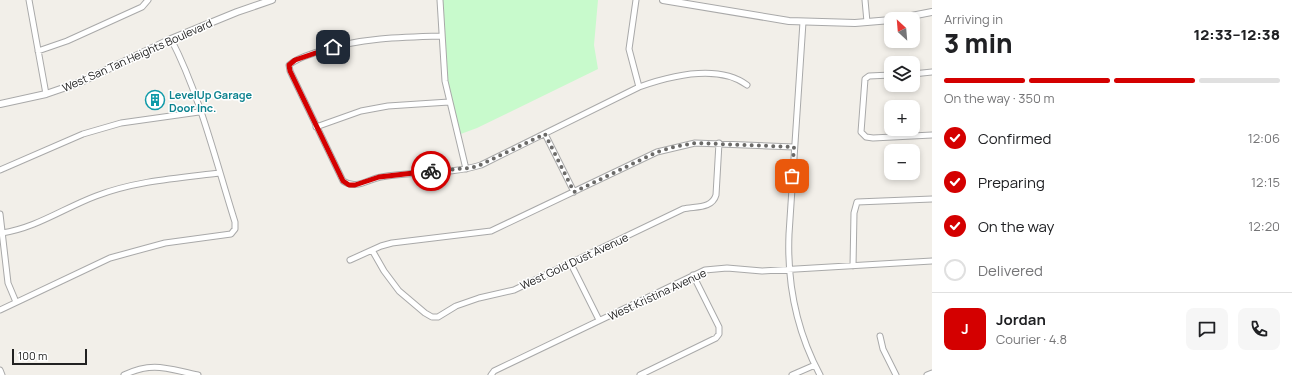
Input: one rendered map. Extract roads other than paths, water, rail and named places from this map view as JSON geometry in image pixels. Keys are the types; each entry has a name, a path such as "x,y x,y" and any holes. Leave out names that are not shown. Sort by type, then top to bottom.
{"street":[{"path":"29,0 46,94"},
{"name":"West San Tan Heights Boulevard","path":"0,104 46,94 81,82 171,39 260,2 272,0"},
{"path":"440,0 443,68 449,102 466,169"},
{"path":"636,0 629,49 640,87"},
{"path":"663,0 761,18 803,22 884,21"},
{"path":"865,0 867,22"},
{"path":"38,51 67,41 142,7 148,1"},
{"path":"920,14 932,12"},
{"path":"803,22 794,147 788,269 799,320 820,375"},
{"path":"442,36 382,38 354,42 308,55 295,60 289,65 290,71 343,181 349,185 355,185 379,177 398,174 466,169 480,165 640,87 666,79 707,74 730,77 747,85"},
{"path":"0,310 110,258 165,243 231,234 235,230 235,222 199,112 182,62 171,39"},
{"path":"920,73 932,72"},
{"path":"884,75 868,76 865,79 861,132 866,137 888,138 932,135"},
{"path":"316,126 361,110 388,106 449,102"},
{"path":"0,170 82,134 121,123 199,112"},
{"path":"545,134 574,192"},
{"path":"350,260 372,250 398,242 491,231 657,152 695,143 794,147"},
{"name":"West Gold Dust Avenue","path":"372,250 384,271 399,291 432,317 438,317 456,306 479,298 514,290 683,209 710,204 715,200 719,143"},
{"path":"2,233 21,229 96,196 126,187 159,180 219,173"},
{"path":"853,266 854,213 858,202 932,199"},
{"path":"0,214 8,283 16,302"},
{"name":"West Kristina Avenue","path":"491,375 494,371 693,275 717,268 762,270 932,261"},
{"path":"571,264 599,320"},
{"path":"640,375 716,338 719,334 718,327 693,275"},
{"path":"880,336 883,349 896,375"},
{"path":"792,375 815,365"},
{"path":"124,375 138,368 149,366 198,375"},
{"path":"0,370 2,375"},
{"path":"927,375 932,372"}],"place":[{"name":"LevelUp Garage Door Inc.","path":"155,100"}]}
